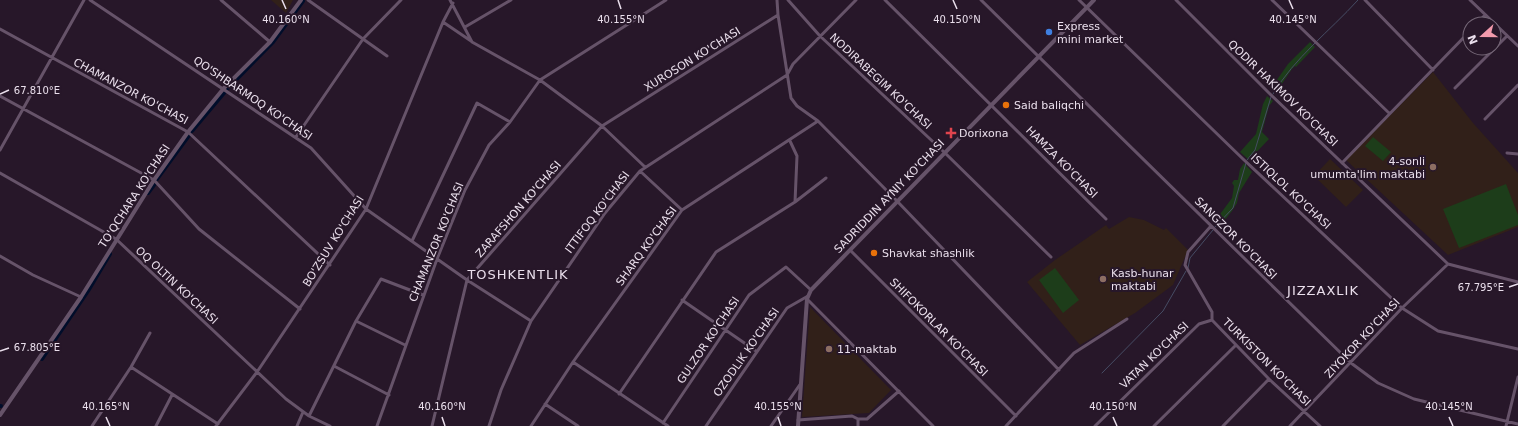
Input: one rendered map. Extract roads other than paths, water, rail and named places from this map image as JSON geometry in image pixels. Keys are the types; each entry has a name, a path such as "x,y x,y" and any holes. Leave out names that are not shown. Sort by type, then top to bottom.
{"street":[{"path":"0,150 24,110 84,0"},
{"name":"QO'SHBARMOQ KO'CHASI","path":"90,0 95,1 296,137 311,148 366,209 467,280 531,321"},
{"path":"221,0 270,42"},
{"name":"TO'QCHARA KO'CHASI","path":"0,415 81,297 154,180 188,132 224,88 270,42 301,0"},
{"path":"308,0 387,56"},
{"path":"296,137 363,39 400,0"},
{"path":"450,0 453,3 472,42"},
{"path":"465,27 511,0"},
{"path":"540,80 666,0"},
{"path":"777,0 791,98 797,106 818,121 897,200 1059,370"},
{"name":"NODIRABEGIM KO'CHASI","path":"788,0 820,36 944,152 1051,257"},
{"name":"ITTIFOQ KO'CHASI","path":"490,426 501,390 531,321 605,213 640,171 787,75 793,64 856,0"},
{"name":"HAMZA KO'CHASI","path":"885,0 992,104 1106,219"},
{"name":"SANGZOR KO'CHASI","path":"981,0 1351,363 1378,383 1414,399 1518,424"},
{"name":"ISTIQLOL KO'CHASI","path":"1079,0 1243,159 1402,308 1438,331 1518,349"},
{"name":"SADRIDDIN AYNIY KO'CHASI","path":"798,426 808,298 811,290 897,200 1094,0"},
{"name":"QODIR HAKIMOV KO'CHASI","path":"1176,0 1342,163 1448,264 1518,282"},
{"path":"1272,0 1388,114"},
{"path":"1365,0 1433,70"},
{"path":"1470,0 1518,46"},
{"name":"BO'ZSUV KO'CHASI","path":"217,425 257,372 330,265 366,209 443,22 453,3"},
{"name":"XUROSON KO'CHASI","path":"602,126 778,15"},
{"path":"443,22 472,42 540,80 602,126 645,167"},
{"name":"CHAMANZOR KO'CHASI","path":"0,29 188,132 330,265"},
{"path":"1455,88 1507,36"},
{"path":"1342,163 1462,39"},
{"name":"CHAMANZOR KO'CHASI","path":"377,426 423,295 465,190 486,152 510,122 540,80"},
{"path":"1485,119 1518,85"},
{"path":"0,96 154,180 199,229 300,309"},
{"path":"412,242 477,103 510,122"},
{"name":"SHARQ KO'CHASI","path":"531,426 573,362 682,210 818,121"},
{"name":"ZARAFSHON KO'CHASI","path":"432,426 467,280 602,126"},
{"path":"790,140 797,156 795,202"},
{"path":"1507,153 1518,154"},
{"path":"640,171 682,210"},
{"name":"OQ OLTIN KO'CHASI","path":"0,173 116,239 286,399 309,416 330,426"},
{"path":"619,394 716,252 795,202 826,178"},
{"name":"TURKISTON KO'CHASI","path":"1211,226 1188,252 1185,265 1212,312 1212,320 1235,346 1303,412 1320,426"},
{"name":"SHIFOKORLAR KO'CHASI","path":"850,250 1016,416"},
{"path":"0,256 33,275 81,297"},
{"name":"ZIYOKOR KO'CHASI","path":"1290,426 1402,308 1448,264"},
{"name":"GULZOR KO'CHASI","path":"663,423 749,295 786,267 811,290"},
{"path":"309,416 356,321 381,279 423,295"},
{"path":"808,298 933,426"},
{"name":"OZODLIK KO'CHASI","path":"706,426 756,350 787,308 808,298"},
{"path":"682,300 756,350"},
{"path":"1006,426 1074,353 1127,319"},
{"name":"VATAN KO'CHASI","path":"1095,426 1200,324 1212,320"},
{"path":"356,321 405,344"},
{"path":"92,426 131,367 150,333"},
{"path":"1154,426 1235,346"},
{"path":"573,362 668,426"},
{"path":"334,366 389,395"},
{"path":"131,367 217,425"},
{"path":"1506,426 1518,377"},
{"path":"1222,426 1269,379"},
{"path":"771,426 801,382"},
{"path":"798,420 852,416 858,419 867,419 899,391"},
{"path":"156,426 172,395"},
{"path":"546,404 578,426"},
{"path":"297,426 303,412"},
{"path":"858,419 858,426"}],"waterway":[{"path":"1273,94 1291,68 1358,0"},
{"path":"228,88 273,42 303,1"},
{"path":"192,131 224,93"},
{"path":"1247,160 1255,150 1271,97"},
{"path":"157,179 190,134"},
{"path":"1215,227 1233,208 1246,163"},
{"path":"148,193 154,185"},
{"path":"1188,268 1190,258 1213,230"},
{"path":"42,359 88,291 110,254"},
{"path":"1102,373 1163,311 1186,271"}],"place":[{"name":"Express mini market","path":"1049,32"},
{"name":"Said baliqchi","path":"1006,105"},
{"name":"Dorixona","path":"951,133"},
{"name":"4-sonli umumta'lim maktabi","path":"1433,167"},
{"name":"Shavkat shashlik","path":"874,253"},
{"name":"Kasb-hunar maktabi","path":"1103,279"},
{"name":"11-maktab","path":"829,349"}],"district":[{"name":"TOSHKENTLIK","path":"518,274"},
{"name":"JIZZAXLIK","path":"1323,290"}]}
